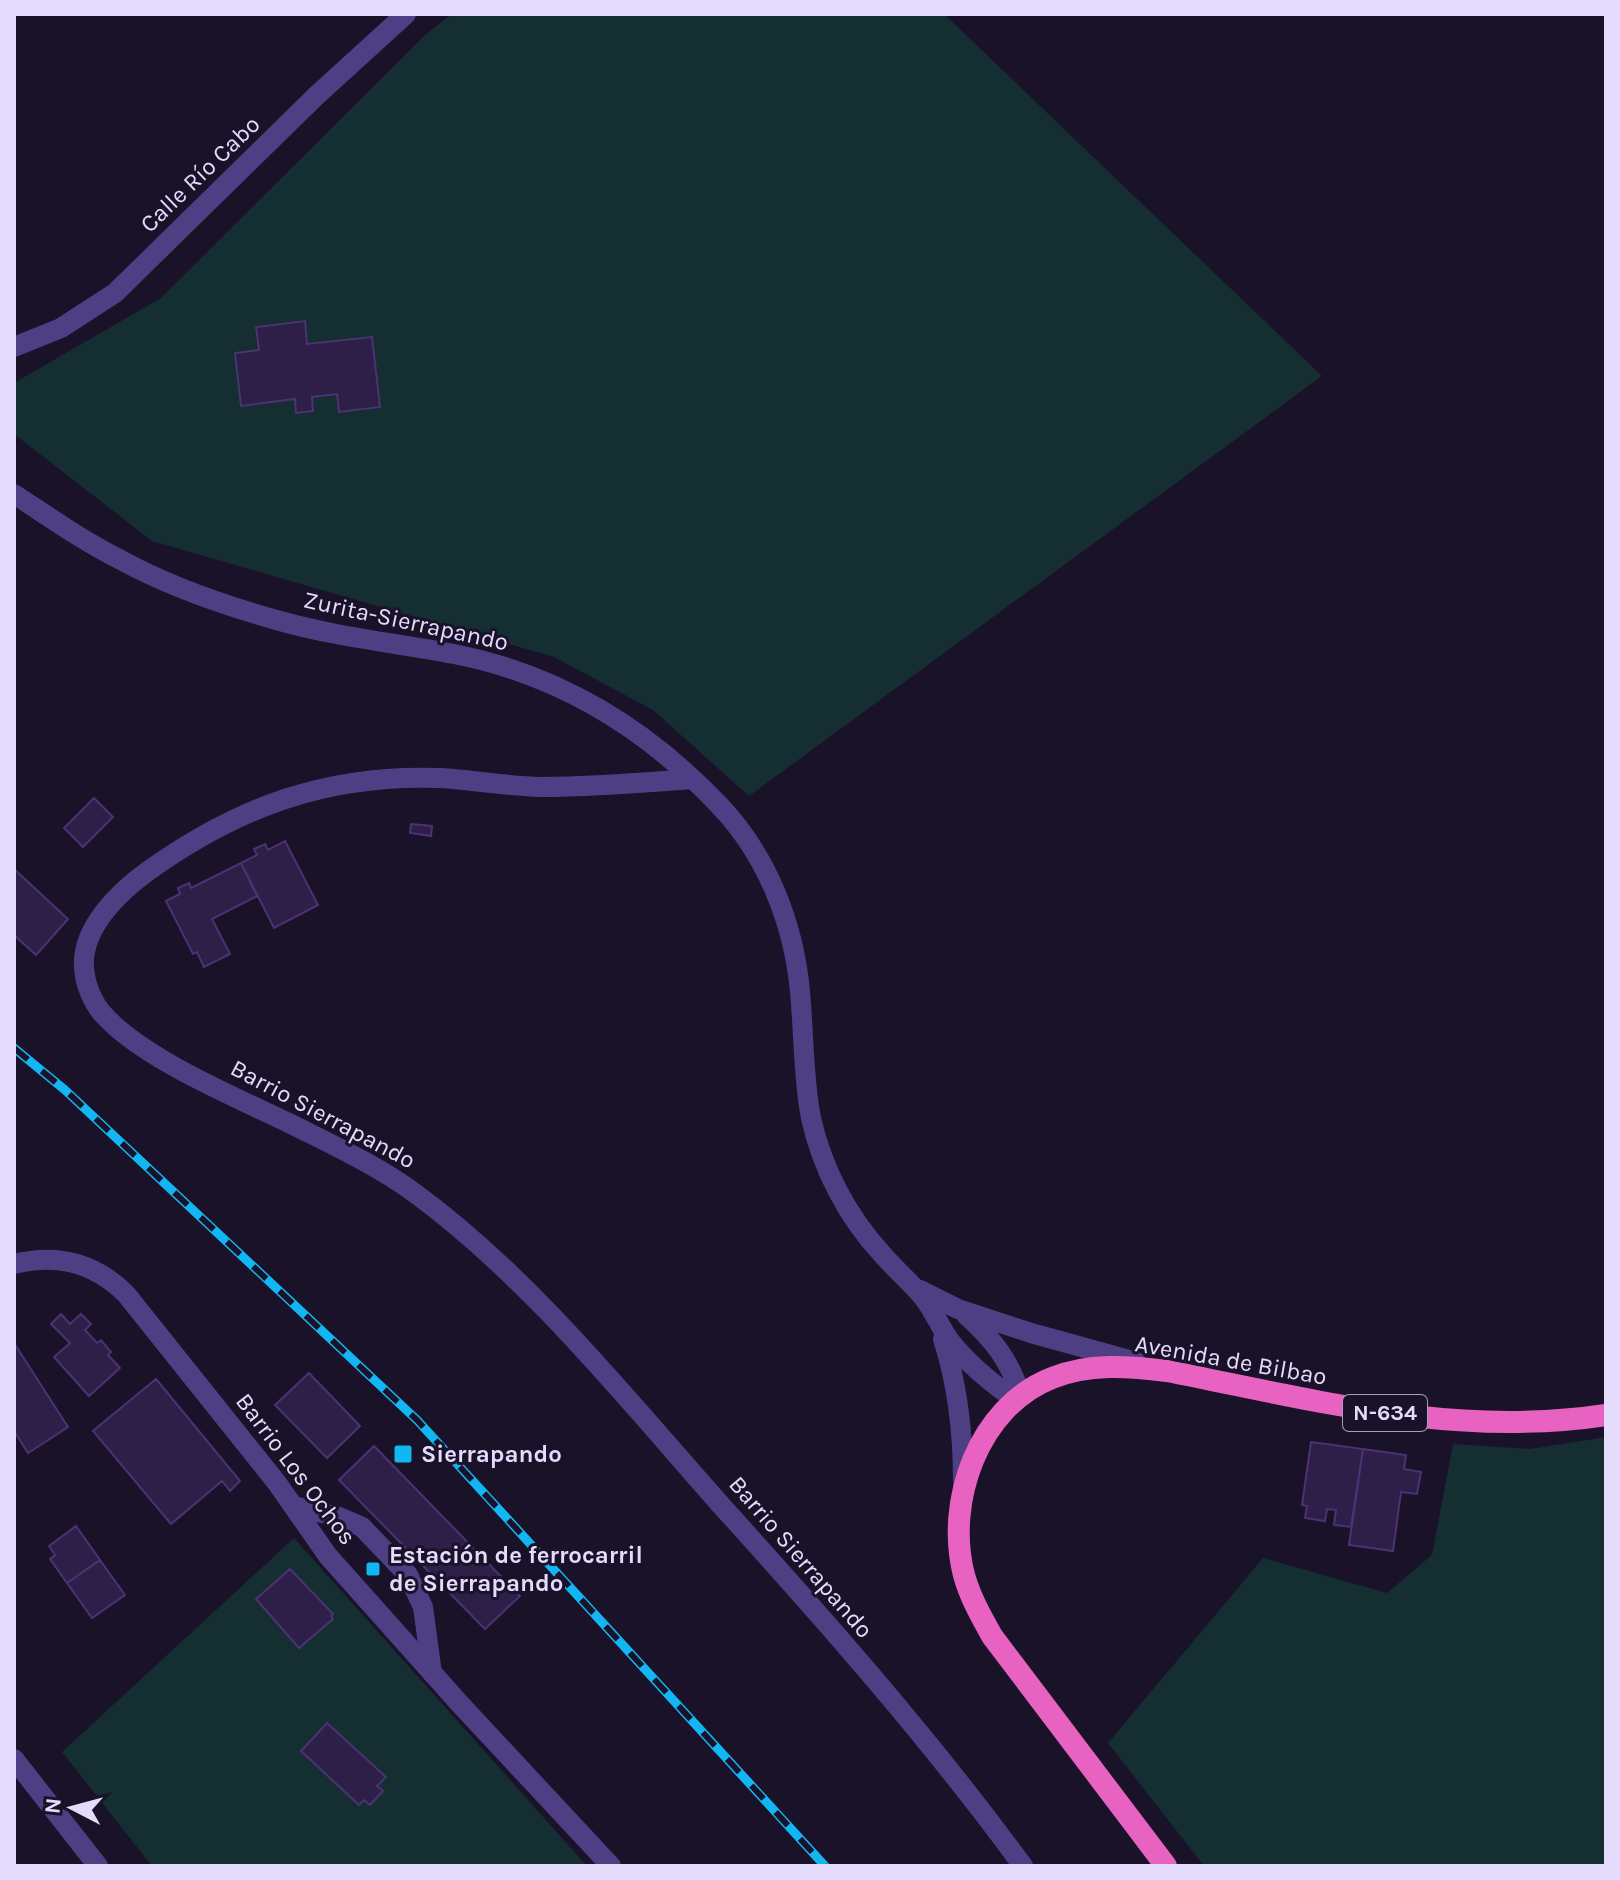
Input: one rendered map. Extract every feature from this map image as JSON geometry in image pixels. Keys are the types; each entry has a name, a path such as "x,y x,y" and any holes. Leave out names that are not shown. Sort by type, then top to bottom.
{"highway":[{"name":"Avenida de Bilbao","path":"1166,1866 1026,1682 980,1614 967,1585 960,1554 963,1499 975,1453 987,1432 1018,1398 1053,1378 1078,1370 1108,1367 1167,1371 1436,1420 1526,1423 1606,1415"}],"street":[{"name":"Calle Río Cabo","path":"14,347 61,328 115,293 316,96 406,14"},
{"name":"Zurita-Sierrapando","path":"14,494 123,562 215,600 308,628 457,654 547,681 630,728 691,779 721,807 744,836 760,861 788,925 800,987 811,1117 830,1174 861,1228 921,1295 964,1358 978,1372 1018,1398"},
{"name":"Barrio Sierrapando","path":"691,779 536,787 438,778 367,780 304,791 249,812 168,856 129,885 101,918 85,946 84,968 89,993 100,1011 122,1032 171,1064 364,1160 415,1193 468,1237 558,1323 758,1546 964,1786 1023,1866"},
{"name":"Barrio Los Ochos","path":"17,1264 72,1262 90,1266 109,1277 126,1294 293,1506 328,1556 611,1866"},
{"name":"Zurita-Sierrapando","path":"921,1295 945,1345 955,1386 963,1441 963,1499"},
{"path":"921,1295 1052,1340 1167,1371"},
{"path":"958,1309 995,1343 1014,1373 1018,1398"},
{"path":"293,1506 339,1517 362,1527 408,1575 423,1607 432,1673"},
{"path":"14,1759 98,1866"}],"green space":[{"path":"452,14 944,14 1322,376 749,796 653,710 554,657 152,541 14,434 14,383 161,298 424,36"},
{"path":"1606,1437 1606,1866 1204,1866 1108,1743 1263,1558 1387,1593 1432,1555 1453,1444 1530,1449"},
{"path":"294,1538 587,1866 152,1866 62,1752"}],"building":[{"path":"305,321 307,344 372,337 380,407 339,412 337,394 312,397 313,411 296,413 295,399 241,406 235,353 259,350 256,327"},
{"path":"94,798 113,817 83,847 64,828"},
{"path":"411,824 432,826 431,836 410,833"},
{"path":"285,841 318,905 274,928 241,863 257,855 254,849 265,844 268,850"},
{"path":"241,863 257,896 212,919 230,954 204,967 197,952 193,954 166,901 180,894 178,888 189,883 191,888"},
{"path":"14,869 68,919 36,955 14,935"},
{"path":"61,1314 70,1324 81,1314 91,1324 85,1330 97,1343 101,1340 111,1352 108,1355 120,1368 89,1396 54,1357 70,1343 51,1324"},
{"path":"14,1343 68,1427 28,1453 14,1431"},
{"path":"309,1373 360,1426 327,1458 275,1405"},
{"path":"156,1379 240,1481 230,1491 222,1481 171,1524 93,1431"},
{"path":"1311,1442 1363,1449 1351,1527 1334,1525 1336,1510 1327,1509 1325,1521 1305,1518 1307,1506 1302,1505"},
{"path":"374,1446 520,1596 485,1629 339,1480"},
{"path":"1363,1449 1406,1455 1404,1469 1421,1472 1417,1494 1401,1492 1393,1551 1349,1545"},
{"path":"76,1526 100,1560 67,1583 50,1559 55,1555 49,1546"},
{"path":"100,1560 125,1595 92,1618 67,1583"},
{"path":"290,1569 333,1614 333,1619 299,1648 256,1599"},
{"path":"327,1723 386,1777 377,1786 383,1791 370,1805 364,1800 359,1805 301,1751"}],"railway":[{"path":"14,1048 65,1090 417,1420 825,1866"}],"place":[{"name":"Sierrapando","path":"403,1454"},
{"name":"Estación de ferrocarril de Sierrapando","path":"373,1569"}]}
